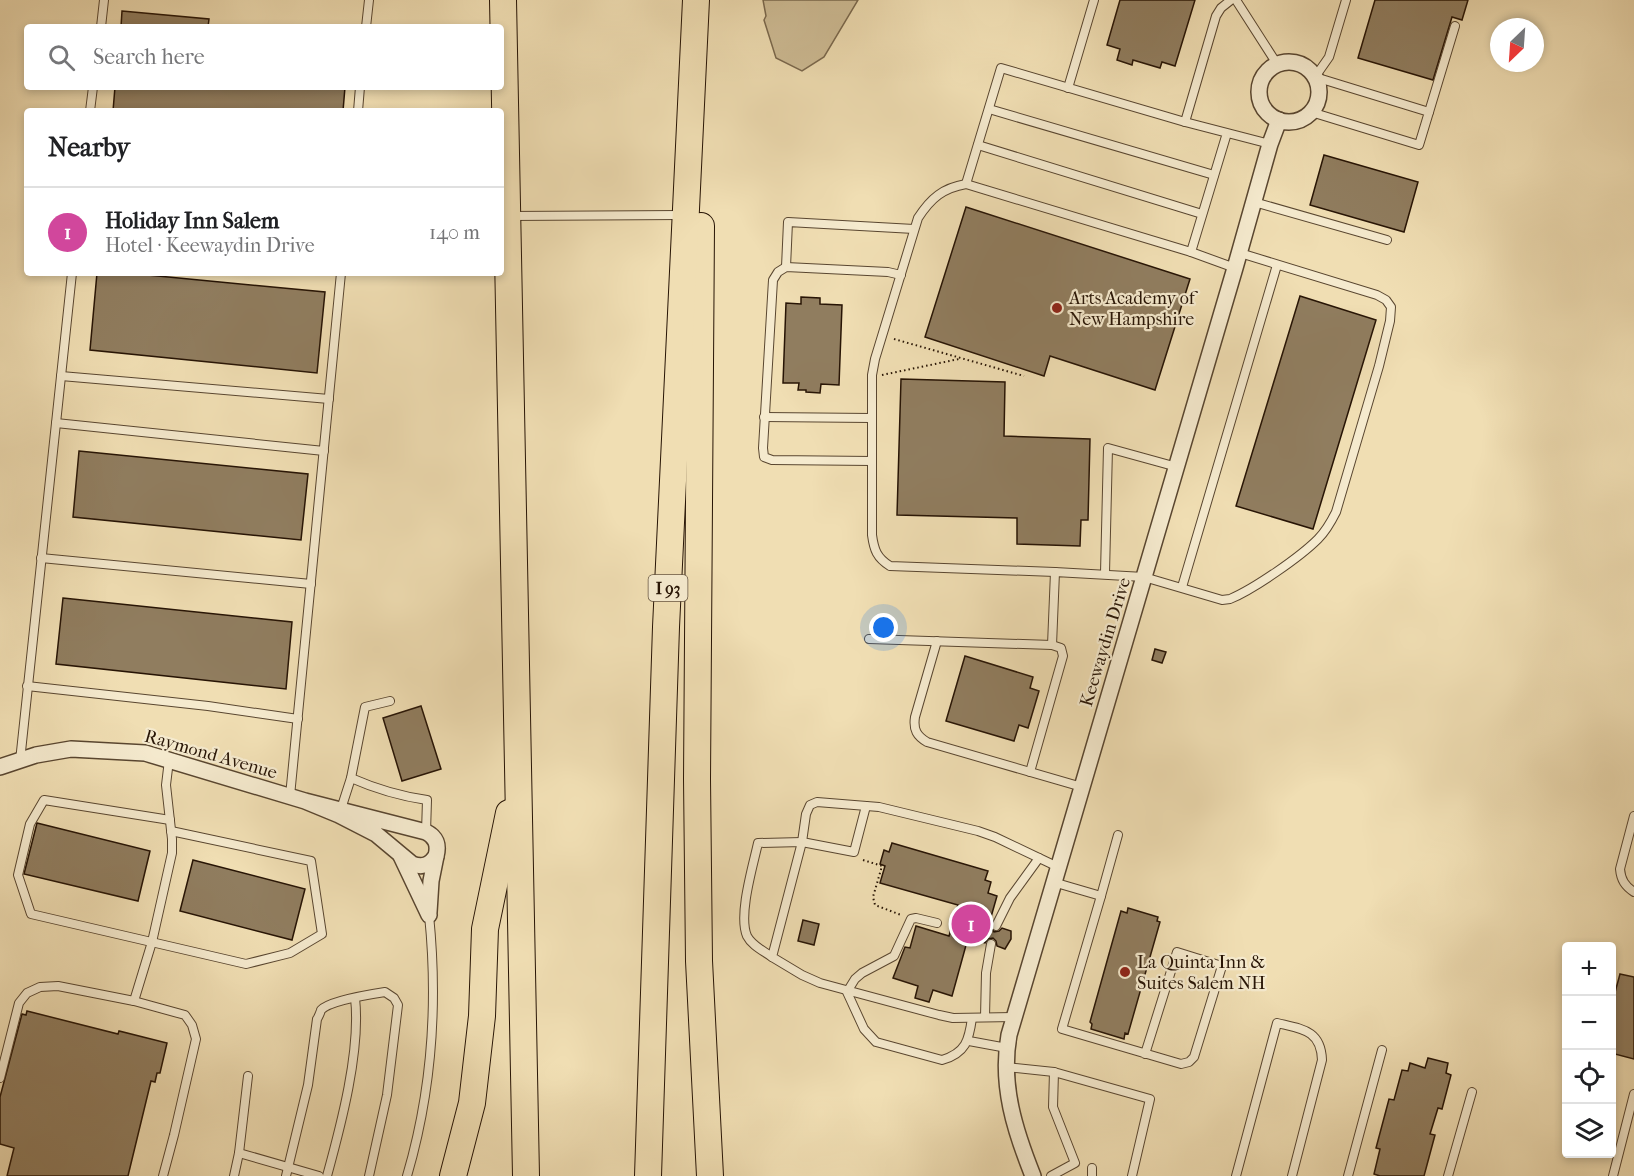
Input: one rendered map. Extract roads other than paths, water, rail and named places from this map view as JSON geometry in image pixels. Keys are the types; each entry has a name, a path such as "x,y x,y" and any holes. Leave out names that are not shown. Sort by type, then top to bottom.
{"highway":[{"path":"503,0 503,24"},
{"path":"697,0 701,280 697,778 699,961 711,1175"},
{"name":"I 93","path":"648,1176 666,627 697,0"},
{"path":"504,54 526,1176"},
{"path":"453,1176 472,1102 482,1016 485,929 518,766"}],"street":[{"path":"1295,63 1303,66 1315,77 1318,96 1311,112 1296,120 1280,120 1265,110 1259,93 1263,75 1277,64 1295,63"},
{"name":"Keewaydin Drive","path":"1033,1176 1014,1122 1006,1067 1007,1048 1014,1017 1240,253 1270,144 1280,120"},
{"name":"Raymond Avenue","path":"0,767 53,751 81,749 131,751 169,760 339,814 368,830 401,856 418,866 428,864 436,856"},
{"name":"Raymond Avenue","path":"297,799 426,832"},
{"path":"426,832 435,838 438,850 431,881 429,915"},
{"path":"401,856 429,915"}],"lane":[{"path":"101,24 104,0"},
{"path":"366,24 369,0"},
{"path":"1068,88 1094,0"},
{"path":"1185,122 1216,16 1221,8 1234,0 1277,64"},
{"path":"1346,0 1329,57 1315,77 1429,112"},
{"path":"1311,112 1419,145 1455,26"},
{"path":"966,184 1001,68 1185,122 1270,144"},
{"path":"90,108 93,90"},
{"path":"358,108 360,90"},
{"path":"989,109 1214,175"},
{"path":"1191,252 1227,133"},
{"path":"978,145 1202,214"},
{"path":"1235,268 1191,252 966,184 944,190 934,198 926,207 914,229 875,359 872,378 872,535 874,549 881,560 890,566 1105,573 1144,577 1222,600 1230,600 1297,556 1319,538 1329,526 1336,512 1379,366 1390,321 1390,308 1386,300 1377,295 1240,253"},
{"path":"1254,202 1387,240"},
{"path":"507,216 685,215"},
{"path":"786,267 789,222 914,229"},
{"path":"1182,587 1277,265"},
{"path":"872,460 772,460 764,457 764,417 773,280 778,272 786,267 888,272 901,275"},
{"path":"20,761 72,276"},
{"path":"297,799 298,719 341,276"},
{"path":"61,376 329,399"},
{"path":"764,417 871,418"},
{"path":"56,423 324,451"},
{"path":"1105,573 1108,448 1176,467"},
{"path":"41,558 311,584"},
{"path":"1052,645 1055,572"},
{"path":"869,639 1052,645 1061,648 1063,656 1030,772"},
{"path":"937,641 915,717 914,725 920,737 927,742 1082,787"},
{"path":"27,686 208,706 298,719"},
{"path":"341,809 351,778 364,706 390,701"},
{"path":"134,1001 152,942 172,853 166,785 169,760"},
{"path":"351,778 378,790 403,797 427,800 426,832"},
{"path":"170,820 44,800 30,824 18,875 30,914 246,964 290,953 322,934 311,861 171,831"},
{"path":"772,957 802,842 806,814 810,806 817,802 866,806 978,831 1058,867"},
{"path":"866,806 854,852 802,842 758,843 744,912 745,929 753,944 802,975 847,992 939,1015 972,1018 1014,1017"},
{"path":"1634,816 1620,869 1621,879 1634,892"},
{"path":"1118,835 1062,1029 1145,1054 1181,1064 1189,1062 1194,1057 1222,966 1177,952 1145,1054"},
{"path":"996,926 1010,898 1039,858"},
{"path":"1053,882 1101,896"},
{"path":"407,1176 417,1137 430,1052 434,984 429,915"},
{"path":"847,992 862,973 894,956 911,919 938,923"},
{"path":"985,1017 986,973 991,944"},
{"path":"0,1078 19,1003 27,993 40,987 58,986 134,1001 185,1015 192,1025 196,1039 163,1176"},
{"path":"286,1176 308,1084 317,1019 321,1010 328,1005 385,992 394,998 398,1005 387,1095 369,1176"},
{"path":"847,992 864,1029 876,1042 942,1060 951,1058 969,1041 972,1018"},
{"path":"327,1176 351,1068 357,1013 355,998"},
{"path":"1236,1176 1277,1023 1312,1034 1322,1050 1322,1060 1292,1176"},
{"path":"969,1041 1007,1048"},
{"path":"1348,1176 1382,1050"},
{"path":"1006,1067 1054,1072 1150,1098 1132,1176"},
{"path":"1051,1176 1075,1163 1053,1107 1054,1072"},
{"path":"234,1176 248,1076"},
{"path":"1448,1176 1472,1092"},
{"path":"1613,1176 1634,1094"},
{"path":"239,1153 319,1176"}],"place":[{"name":"Arts Academy of New Hampshire","path":"1057,308"},
{"name":"Holiday Inn Salem","path":"971,924"},
{"name":"La Quinta Inn & Suites Salem NH","path":"1125,972"}]}
